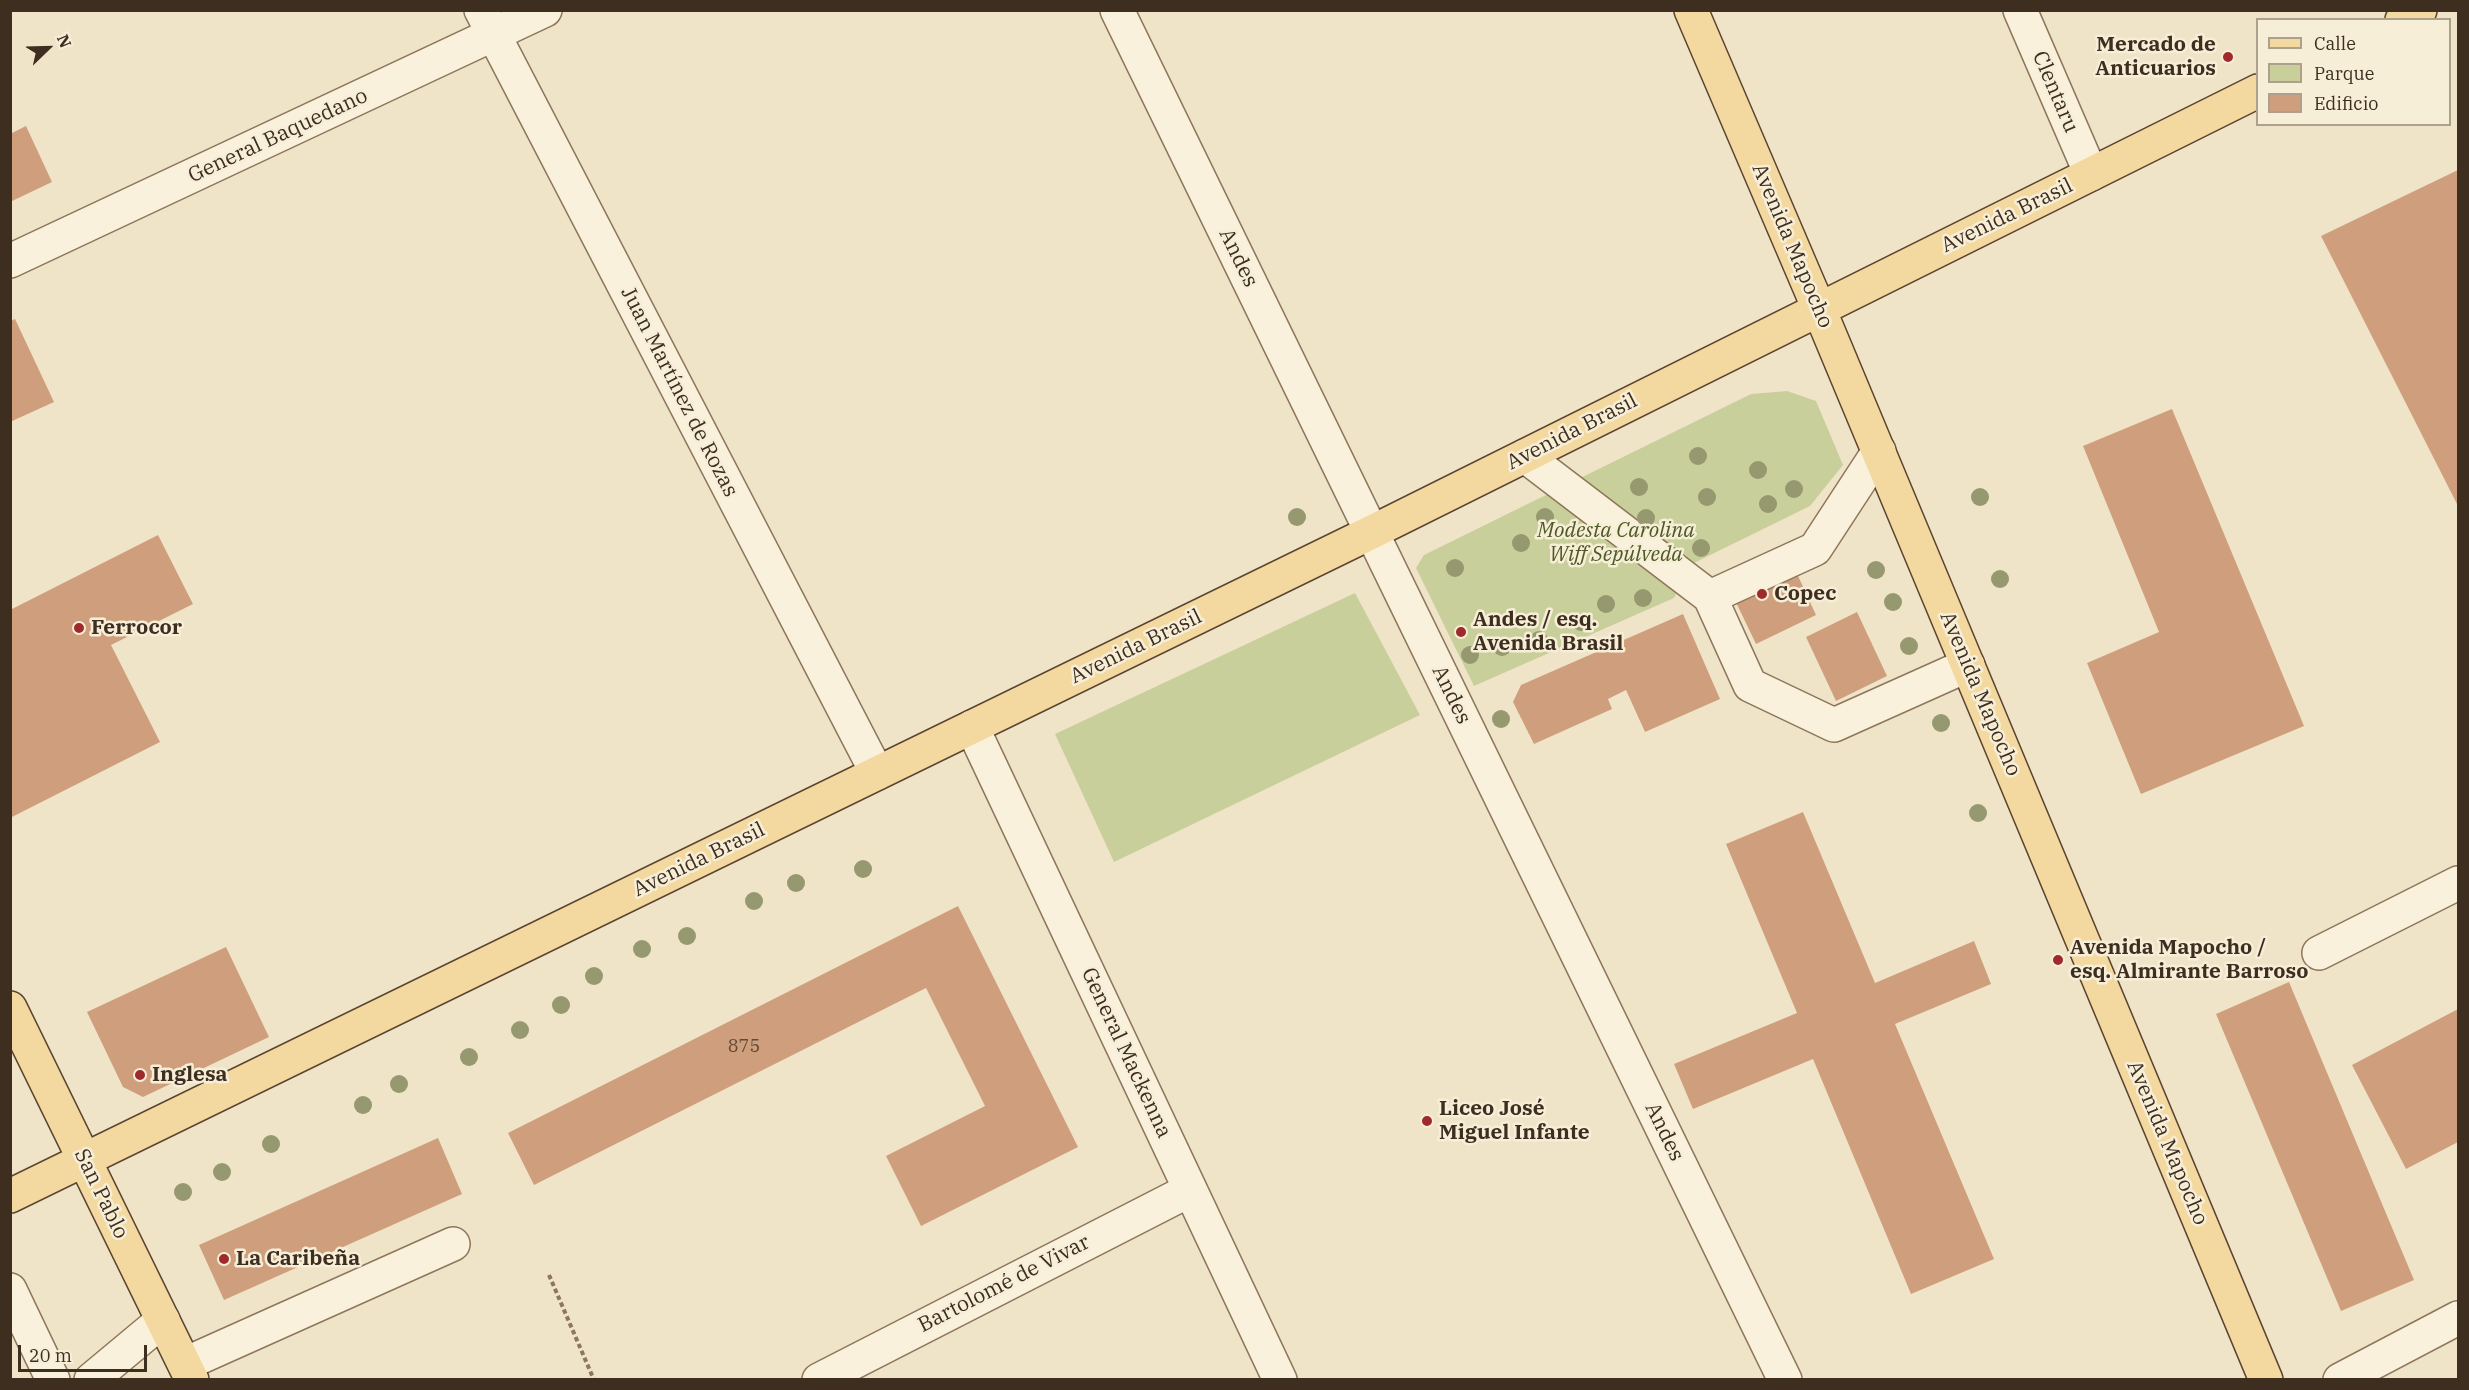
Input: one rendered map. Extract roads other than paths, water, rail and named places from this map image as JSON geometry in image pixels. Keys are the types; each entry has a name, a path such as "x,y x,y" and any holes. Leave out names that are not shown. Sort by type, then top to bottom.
{"main road":[{"name":"Avenida Mapocho","path":"1691,10 1879,451 2266,1380"},
{"path":"2406,18 2420,10"},
{"name":"Avenida Brasil","path":"10,1196 1372,532 2256,92"},
{"name":"San Pablo","path":"10,1008 188,1372"}],"street":[{"name":"General Baquedano","path":"10,261 487,23 545,10"},
{"name":"Andes","path":"1117,10 1785,1380"},
{"name":"Clentaru","path":"2020,10 2091,174"},
{"name":"Juan Martínez de Rozas","path":"487,23 877,773"},
{"path":"1710,597 1815,549 1879,451"},
{"path":"1525,456 1710,597 1750,685 1834,725 1968,665"},
{"name":"General Mackenna","path":"972,727 1280,1380"},
{"path":"2319,954 2458,883"},
{"name":"Bartolomé de Vivar","path":"819,1380 1190,1190"},
{"path":"188,1372 453,1244"},
{"path":"10,1290 53,1380"},
{"path":"2340,1380 2458,1318"},
{"path":"91,1380 163,1320"}],"place":[{"name":"Mercado de Anticuarios","path":"2228,57"},
{"name":"Copec","path":"1762,594"},
{"name":"Ferrocor","path":"79,628"},
{"name":"Andes / esq. Avenida Brasil","path":"1461,632"},
{"name":"Avenida Mapocho / esq. Almirante Barroso","path":"2058,960"},
{"name":"Inglesa","path":"140,1075"},
{"name":"Liceo José Miguel Infante","path":"1427,1121"},
{"name":"La Caribeña","path":"224,1259"}],"park label":[{"name":"Modesta Carolina Wiff Sepúlveda","path":"1616,543"}]}
